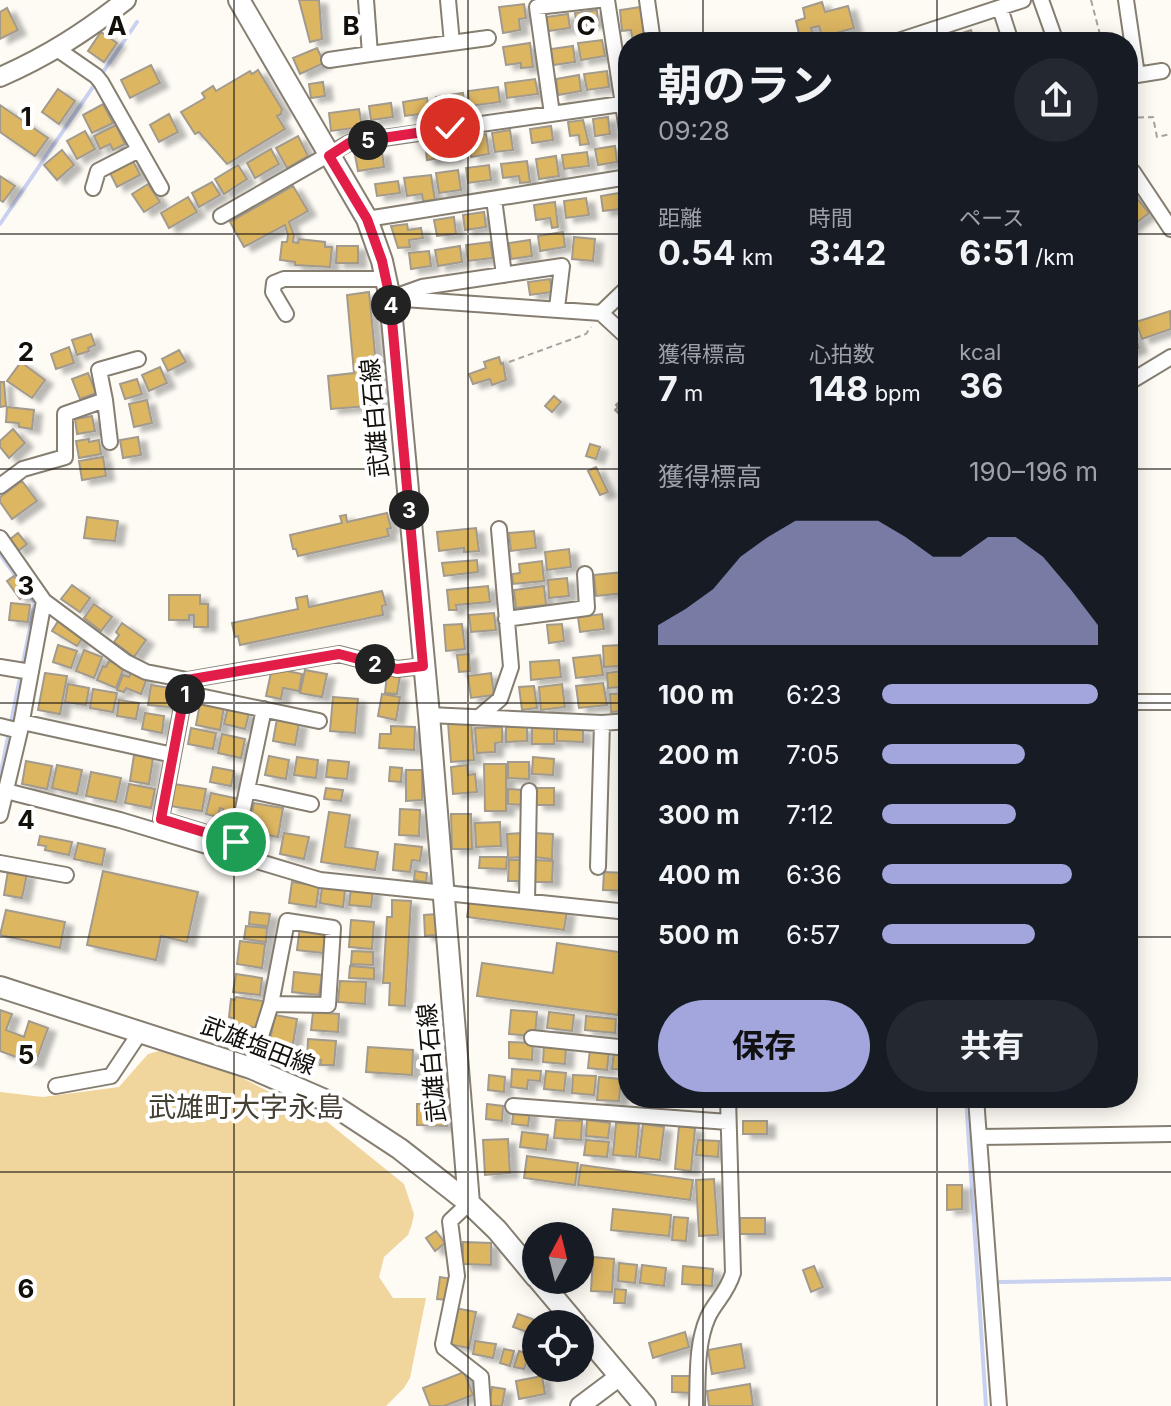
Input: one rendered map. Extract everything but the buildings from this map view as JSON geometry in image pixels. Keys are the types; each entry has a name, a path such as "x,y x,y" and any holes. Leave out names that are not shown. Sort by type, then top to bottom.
{"main road":[{"name":"武雄白石線","path":"239,0 367,219 388,289 429,715 469,1203"},
{"name":"武雄塩田線","path":"0,987 251,1068 327,1101 400,1149 469,1203 522,1260"},
{"name":"武雄塩田線","path":"551,1294 564,1310"},
{"path":"594,1345 645,1406"}],"street":[{"path":"0,77 82,34 126,0"},
{"path":"366,0 370,54"},
{"path":"448,0 452,43"},
{"path":"552,114 537,7 598,0"},
{"path":"607,0 618,60"},
{"path":"647,0 652,32"},
{"path":"943,32 1023,0"},
{"path":"1041,0 1052,32"},
{"path":"1126,0 1129,32"},
{"path":"1000,8 1008,32"},
{"path":"329,60 488,38"},
{"path":"57,49 98,79 161,188"},
{"path":"1138,75 1162,71"},
{"path":"221,216 349,143 618,104"},
{"path":"93,188 98,171 139,150"},
{"path":"367,219 618,179"},
{"path":"1138,180 1171,229"},
{"path":"494,199 504,275"},
{"path":"388,289 422,287 562,266 557,308"},
{"path":"286,314 273,292 274,283 284,279 601,313 618,329"},
{"path":"601,313 618,297"},
{"path":"1138,377 1171,357"},
{"path":"110,442 99,370 138,359"},
{"path":"0,486 23,469 65,457 65,414 105,400"},
{"path":"479,717 500,699 511,667 499,529"},
{"path":"0,538 44,601 126,662 186,686 319,721"},
{"path":"506,619 587,608 585,574"},
{"path":"0,815 21,727 44,601"},
{"path":"186,686 339,654 397,669 423,666"},
{"path":"6,668 30,672"},
{"path":"186,686 161,819 236,842 264,709"},
{"path":"1138,702 1171,702"},
{"path":"429,715 618,722"},
{"path":"598,867 602,723"},
{"path":"0,726 21,727 173,755"},
{"path":"247,790 311,804"},
{"path":"6,791 120,820 320,880 618,911"},
{"path":"527,901 529,791"},
{"path":"0,863 66,875"},
{"path":"251,1068 271,1004 287,921 333,928 328,1005 271,1004"},
{"path":"56,1086 111,1076 141,1031"},
{"path":"532,1038 618,1047"},
{"path":"513,1106 728,1122"},
{"path":"697,1406 700,1341 708,1316 727,1291 733,1273 728,1108"},
{"path":"977,1108 999,1406"},
{"path":"979,1137 1171,1134"},
{"path":"469,1203 450,1221 457,1276 443,1344 481,1377 483,1406"},
{"path":"580,1406 620,1376"}],"path":[{"path":"1091,0 1099,32"},
{"path":"1138,118 1153,117 1157,137 1171,134"},
{"path":"509,362 586,334 601,313"}],"shaded area":[{"path":"159,1051 213,1063 326,1121 404,1184 414,1214 412,1224 408,1235 384,1257 379,1277 393,1298 426,1298 410,1378 386,1406 0,1406 0,1092 43,1097 119,1087 148,1054"}],"waterway":[{"path":"0,224 137,22"},
{"path":"0,554 35,603 0,777"},
{"path":"449,886 476,889"},
{"path":"967,1108 986,1406"},
{"path":"999,1282 1171,1279"}],"district":[{"name":"武雄町大字永島","path":"246,1107"}],"route":[{"path":"236,842 161,819 187,680 339,654 397,669 423,666 390,298 382,261 367,219 329,156 349,143 450,128"}]}
